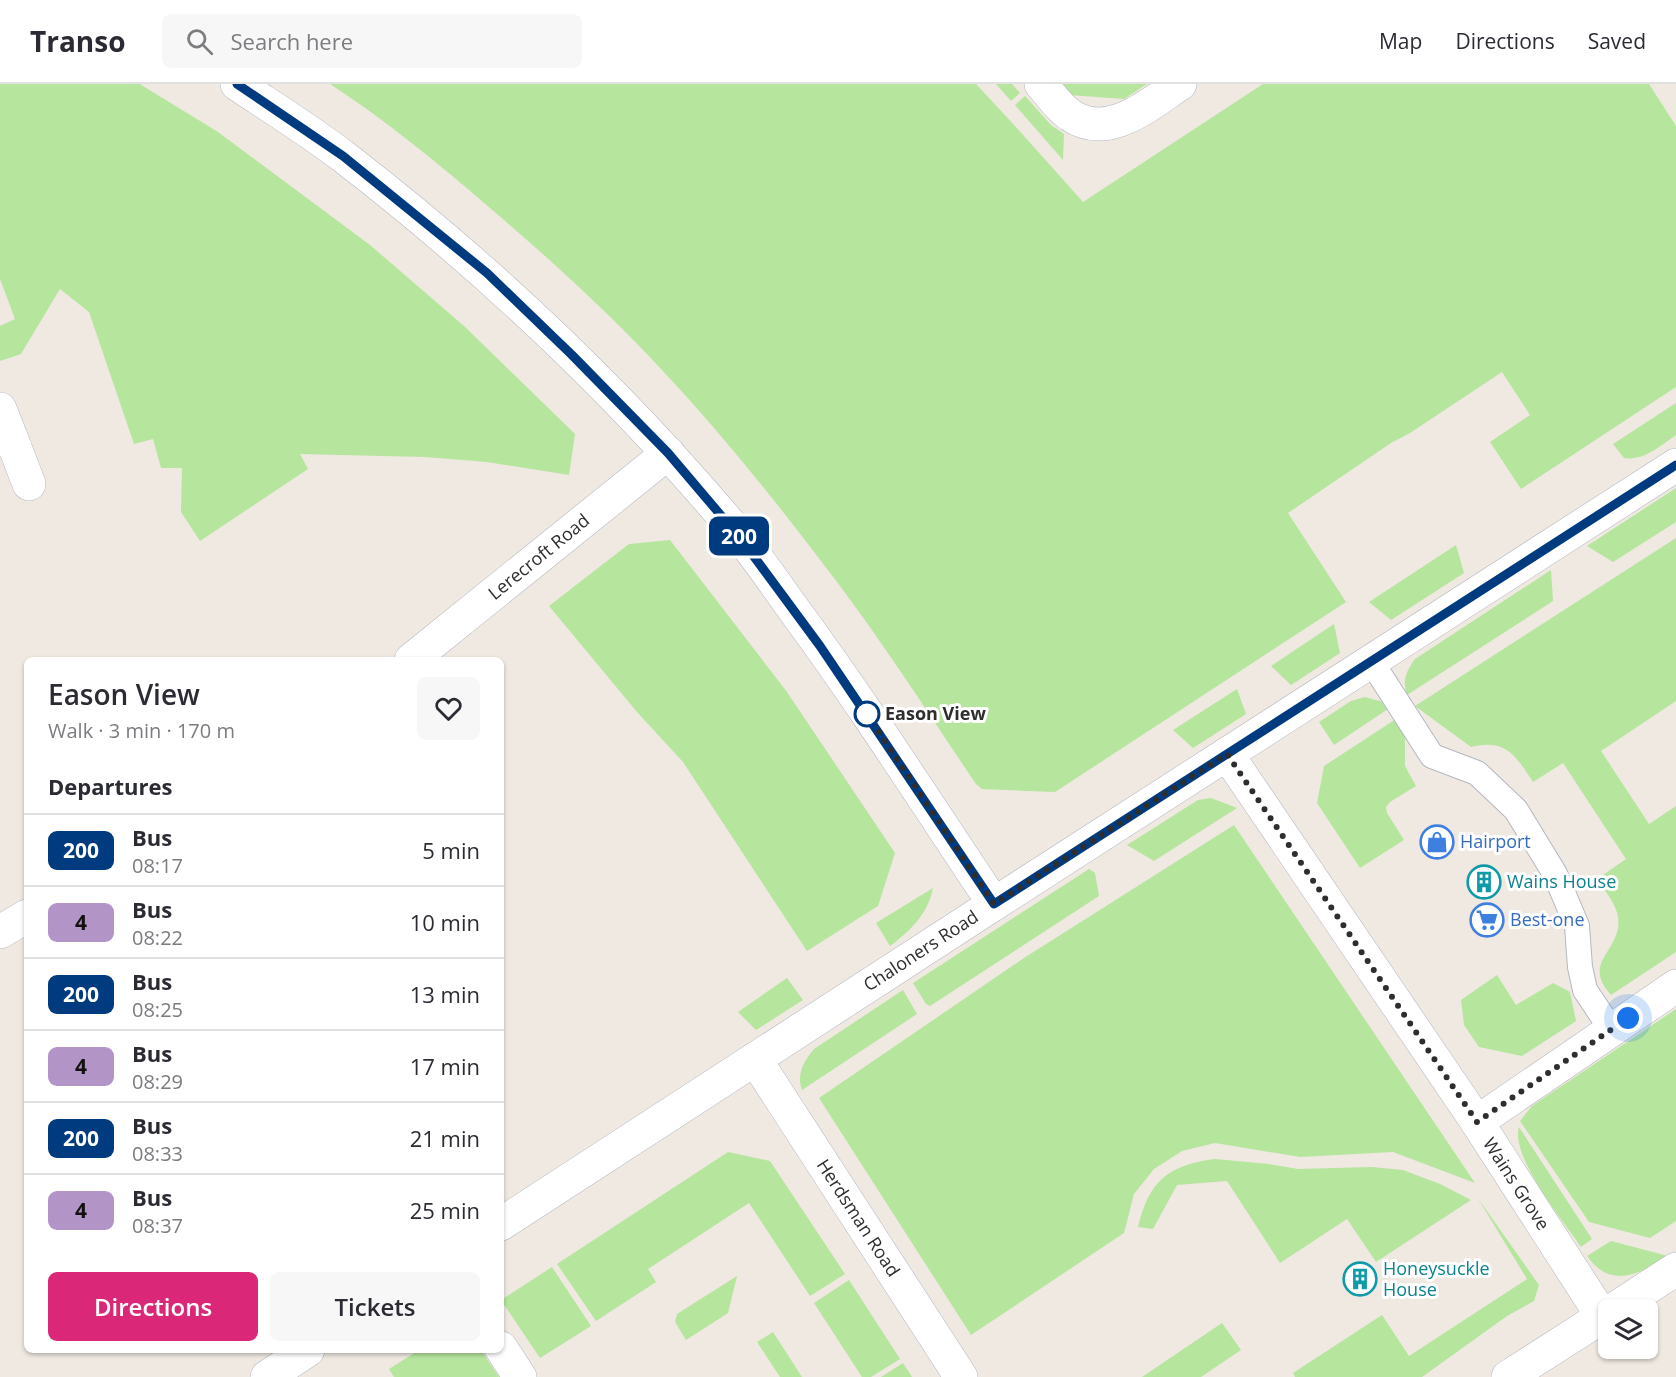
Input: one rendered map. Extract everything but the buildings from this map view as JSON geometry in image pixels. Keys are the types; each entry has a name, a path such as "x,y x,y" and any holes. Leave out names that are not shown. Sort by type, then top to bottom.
{"street":[{"path":"237,84 343,156 487,273 668,453 741,539 830,659 994,904"},
{"path":"1041,84 1070,116 1098,126 1128,117 1180,84"},
{"path":"4,429 29,484"},
{"name":"Lerecroft Road","path":"415,657 668,453"},
{"name":"Chaloners Road","path":"504,1222 1676,465"},
{"name":"Wains Grove","path":"1227,754 1598,1299"},
{"path":"0,932 24,918"},
{"path":"1477,1122 1676,986"},
{"name":"Herdsman Road","path":"755,1059 961,1377"},
{"path":"1630,1299 1676,1269"},
{"path":"1508,1377 1598,1319"},
{"path":"267,1377 303,1353"},
{"path":"504,1353 520,1377"}],"lane":[{"path":"1371,661 1432,756 1477,774 1516,810 1555,874 1577,926 1580,967 1585,990 1611,1029"}],"green space":[{"path":"0,84 140,84 218,132 370,245 464,326 575,434 569,475 487,462 425,457 300,454 308,469 200,541 181,512 182,468 161,468 153,439 134,444 89,312 60,289 21,354 0,361 0,326 15,319 0,279"},
{"path":"330,84 976,84 1083,202 1263,84 1649,84 1676,126 1676,387 1521,489 1490,442 1530,415 1502,372 1288,513 1346,602 1055,792 982,789 976,784 873,631 774,500 642,348 557,266 452,175 372,113"},
{"path":"996,84 1012,84 1020,93 1011,101"},
{"path":"1060,84 1147,84 1124,99 1069,95"},
{"path":"1025,96 1051,125 1064,134 1063,160 1015,105"},
{"path":"1676,403 1676,435 1645,455 1624,458 1613,444"},
{"path":"1676,488 1676,522 1613,562 1587,546"},
{"path":"1676,538 1676,701 1601,751 1649,824 1676,806 1676,952 1611,995 1600,973 1601,964 1615,939 1618,917 1612,902 1597,879 1626,859 1563,763 1533,782 1509,751 1493,745 1471,747 1415,706"},
{"path":"670,540 787,692 895,853 878,906 807,951 683,762 637,712 549,606 629,544"},
{"path":"1456,545 1464,573 1391,620 1369,602"},
{"path":"1551,570 1553,601 1407,695 1406,676 1415,659"},
{"path":"1334,624 1340,653 1291,685 1271,666"},
{"path":"1237,689 1246,714 1193,748 1173,730"},
{"path":"1365,697 1383,702 1388,709 1334,745 1319,722 1351,701"},
{"path":"1396,719 1405,736 1405,766 1416,786 1390,802 1386,807 1387,813 1404,840 1360,868 1317,803 1324,766"},
{"path":"1211,798 1237,808 1154,861 1127,845 1198,800"},
{"path":"1234,825 1475,1183 1393,1152 1300,1157 1215,1143 1182,1151 1154,1169 1134,1194 1124,1233 971,1335 819,1098 1024,958"},
{"path":"1089,869 1095,873 1099,896 930,1006 926,1004 913,983"},
{"path":"933,888 927,906 917,921 890,946 876,923"},
{"path":"1497,975 1516,1005 1553,983 1570,992 1576,1021 1522,1056 1479,1047 1464,1025 1461,1000"},
{"path":"787,978 803,1000 756,1030 738,1012"},
{"path":"903,990 917,1014 802,1090 800,1079 802,1068 814,1049"},
{"path":"1676,1009 1676,1221 1650,1238 1589,1222 1520,1121 1532,1106"},
{"path":"1519,1127 1592,1239 1581,1247 1530,1171 1518,1139"},
{"path":"728,1152 770,1161 845,1274 810,1296 749,1203 648,1269 656,1282 596,1321 557,1264"},
{"path":"1215,1159 1298,1169 1372,1167 1403,1170 1440,1184 1471,1200 1376,1262 1347,1219 1280,1263 1227,1181 1177,1185 1153,1229 1138,1227 1148,1198 1163,1178 1185,1166"},
{"path":"1477,1197 1539,1285 1534,1301 1507,1316 1422,1377 1295,1377 1293,1373 1382,1315 1409,1356 1527,1279"},
{"path":"1611,1241 1668,1256 1636,1273 1616,1276 1596,1267 1587,1256"},
{"path":"552,1267 591,1326 540,1358 504,1304 504,1298"},
{"path":"737,1276 728,1313 686,1340 675,1322 677,1314"},
{"path":"849,1280 900,1359 871,1377 862,1377 814,1303"},
{"path":"1222,1323 1241,1350 1201,1377 1142,1377"},
{"path":"773,1332 802,1377 780,1377 757,1342"},
{"path":"414,1353 483,1353 499,1377 394,1377 389,1369"},
{"path":"903,1363 912,1377 881,1377"}],"bus line":[{"name":"200","path":"237,84 343,156 487,273 668,453 741,539 820,646 994,904 1676,465"}],"place":[{"name":"Eason View","path":"867,714"},
{"name":"Hairport","path":"1437,842"},
{"name":"Wains House","path":"1484,882"},
{"name":"Best-one","path":"1487,920"},
{"name":"Honeysuckle House","path":"1360,1279"}],"route":[{"path":"867,714 994,904 1227,754 1477,1122 1628,1018"}]}
